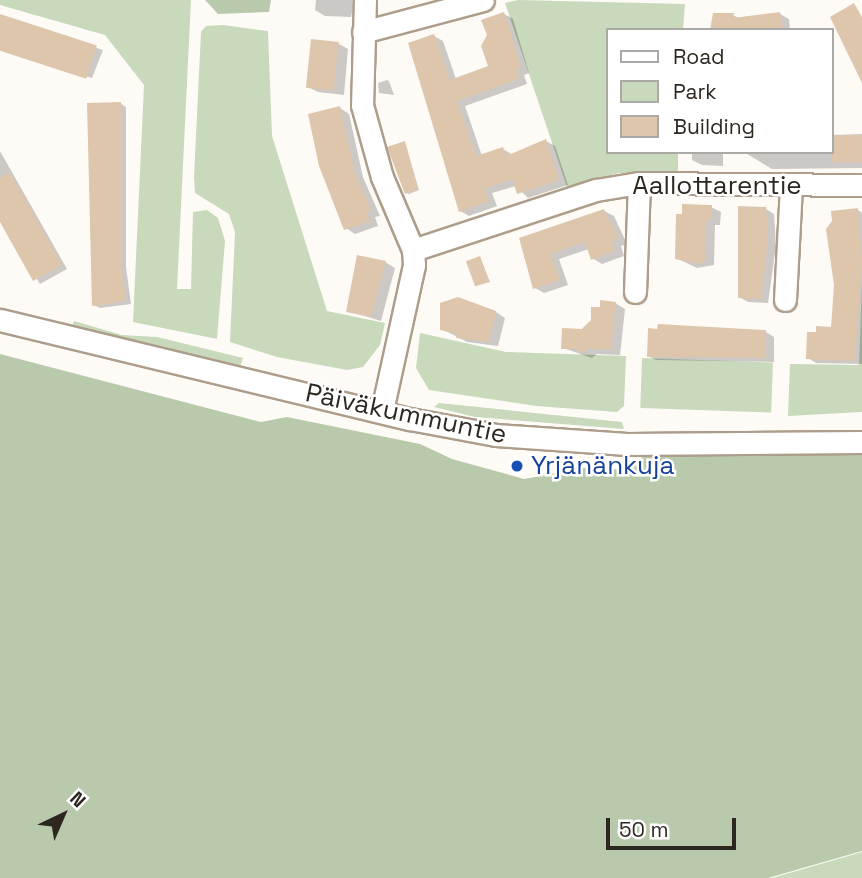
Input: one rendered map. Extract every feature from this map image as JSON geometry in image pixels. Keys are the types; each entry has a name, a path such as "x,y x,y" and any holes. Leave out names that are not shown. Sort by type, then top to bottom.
{"street":[{"path":"365,0 362,105 382,177 413,250 413,280 382,410"},
{"path":"363,32 483,0"},
{"path":"635,292 639,183"},
{"name":"Aallottarentie","path":"413,250 596,190 639,183 862,185"},
{"path":"785,300 791,186"},
{"name":"Päiväkummuntie","path":"0,320 496,435 567,443 862,442"}],"green space":[{"path":"0,0 191,0 177,289 191,289 193,212 207,210 218,218 225,241 217,339 133,322 144,85 105,35 0,5"},
{"path":"205,0 271,0 269,12 218,14"},
{"path":"518,0 685,4 683,28 606,28 606,154 678,154 678,171 619,173 567,187 505,3"},
{"path":"223,25 268,31 272,136 327,311 385,323 380,345 363,367 347,370 277,357 230,342 235,232 229,214 195,193 194,177 201,32 206,26"},
{"path":"862,283 862,412 788,416 790,364 859,365"},
{"path":"74,321 122,335 157,337 243,358 240,367 71,328"},
{"path":"420,333 506,352 626,356 624,406 617,412 536,406 429,390 416,368"},
{"path":"0,354 261,422 287,417 420,444 452,459 524,479 584,468 632,470 651,445 862,442 862,851 768,878 0,878"},
{"path":"642,358 773,363 771,413 640,408"},
{"path":"439,403 622,422 624,429 475,417 434,407"},
{"path":"862,852 862,878 772,878"}],"building":[{"path":"854,3 862,17 862,83 830,17"},
{"path":"504,12 521,68 516,70 519,79 457,101 476,156 503,147 506,156 546,139 559,180 517,194 512,179 484,189 489,201 459,212 408,43 434,34 450,80 488,66 481,46 487,35 481,20"},
{"path":"780,12 783,28 710,28 713,13 734,13 733,18"},
{"path":"0,14 97,46 86,79 0,51"},
{"path":"311,39 339,42 334,91 306,88"},
{"path":"121,102 121,263 126,301 92,306 87,103"},
{"path":"340,106 354,170 371,210 367,212 370,221 344,230 319,166 308,114"},
{"path":"834,135 862,135 862,162 832,162"},
{"path":"405,141 418,189 405,194 387,147"},
{"path":"10,173 62,265 33,281 0,222 0,178"},
{"path":"682,204 712,205 711,220 706,220 705,260 700,264 675,259 676,214 682,214"},
{"path":"738,206 766,207 768,240 761,299 738,298"},
{"path":"858,208 862,263 855,361 806,359 807,332 816,332 816,326 831,327 834,285 826,229 832,221 831,211"},
{"path":"604,209 618,238 612,241 615,251 591,260 585,242 550,254 560,280 533,289 519,238"},
{"path":"357,255 386,261 371,317 346,312"},
{"path":"480,256 489,281 475,287 466,261"},
{"path":"458,297 496,311 489,342 456,338 457,334 440,330 440,303"},
{"path":"600,300 616,302 611,350 587,349 582,354 576,349 561,349 562,328 582,329 591,321 591,307 600,307"},
{"path":"658,324 766,330 766,358 647,357 648,328 657,329"}],"place":[{"name":"Yrjänänkuja","path":"517,466"}]}
